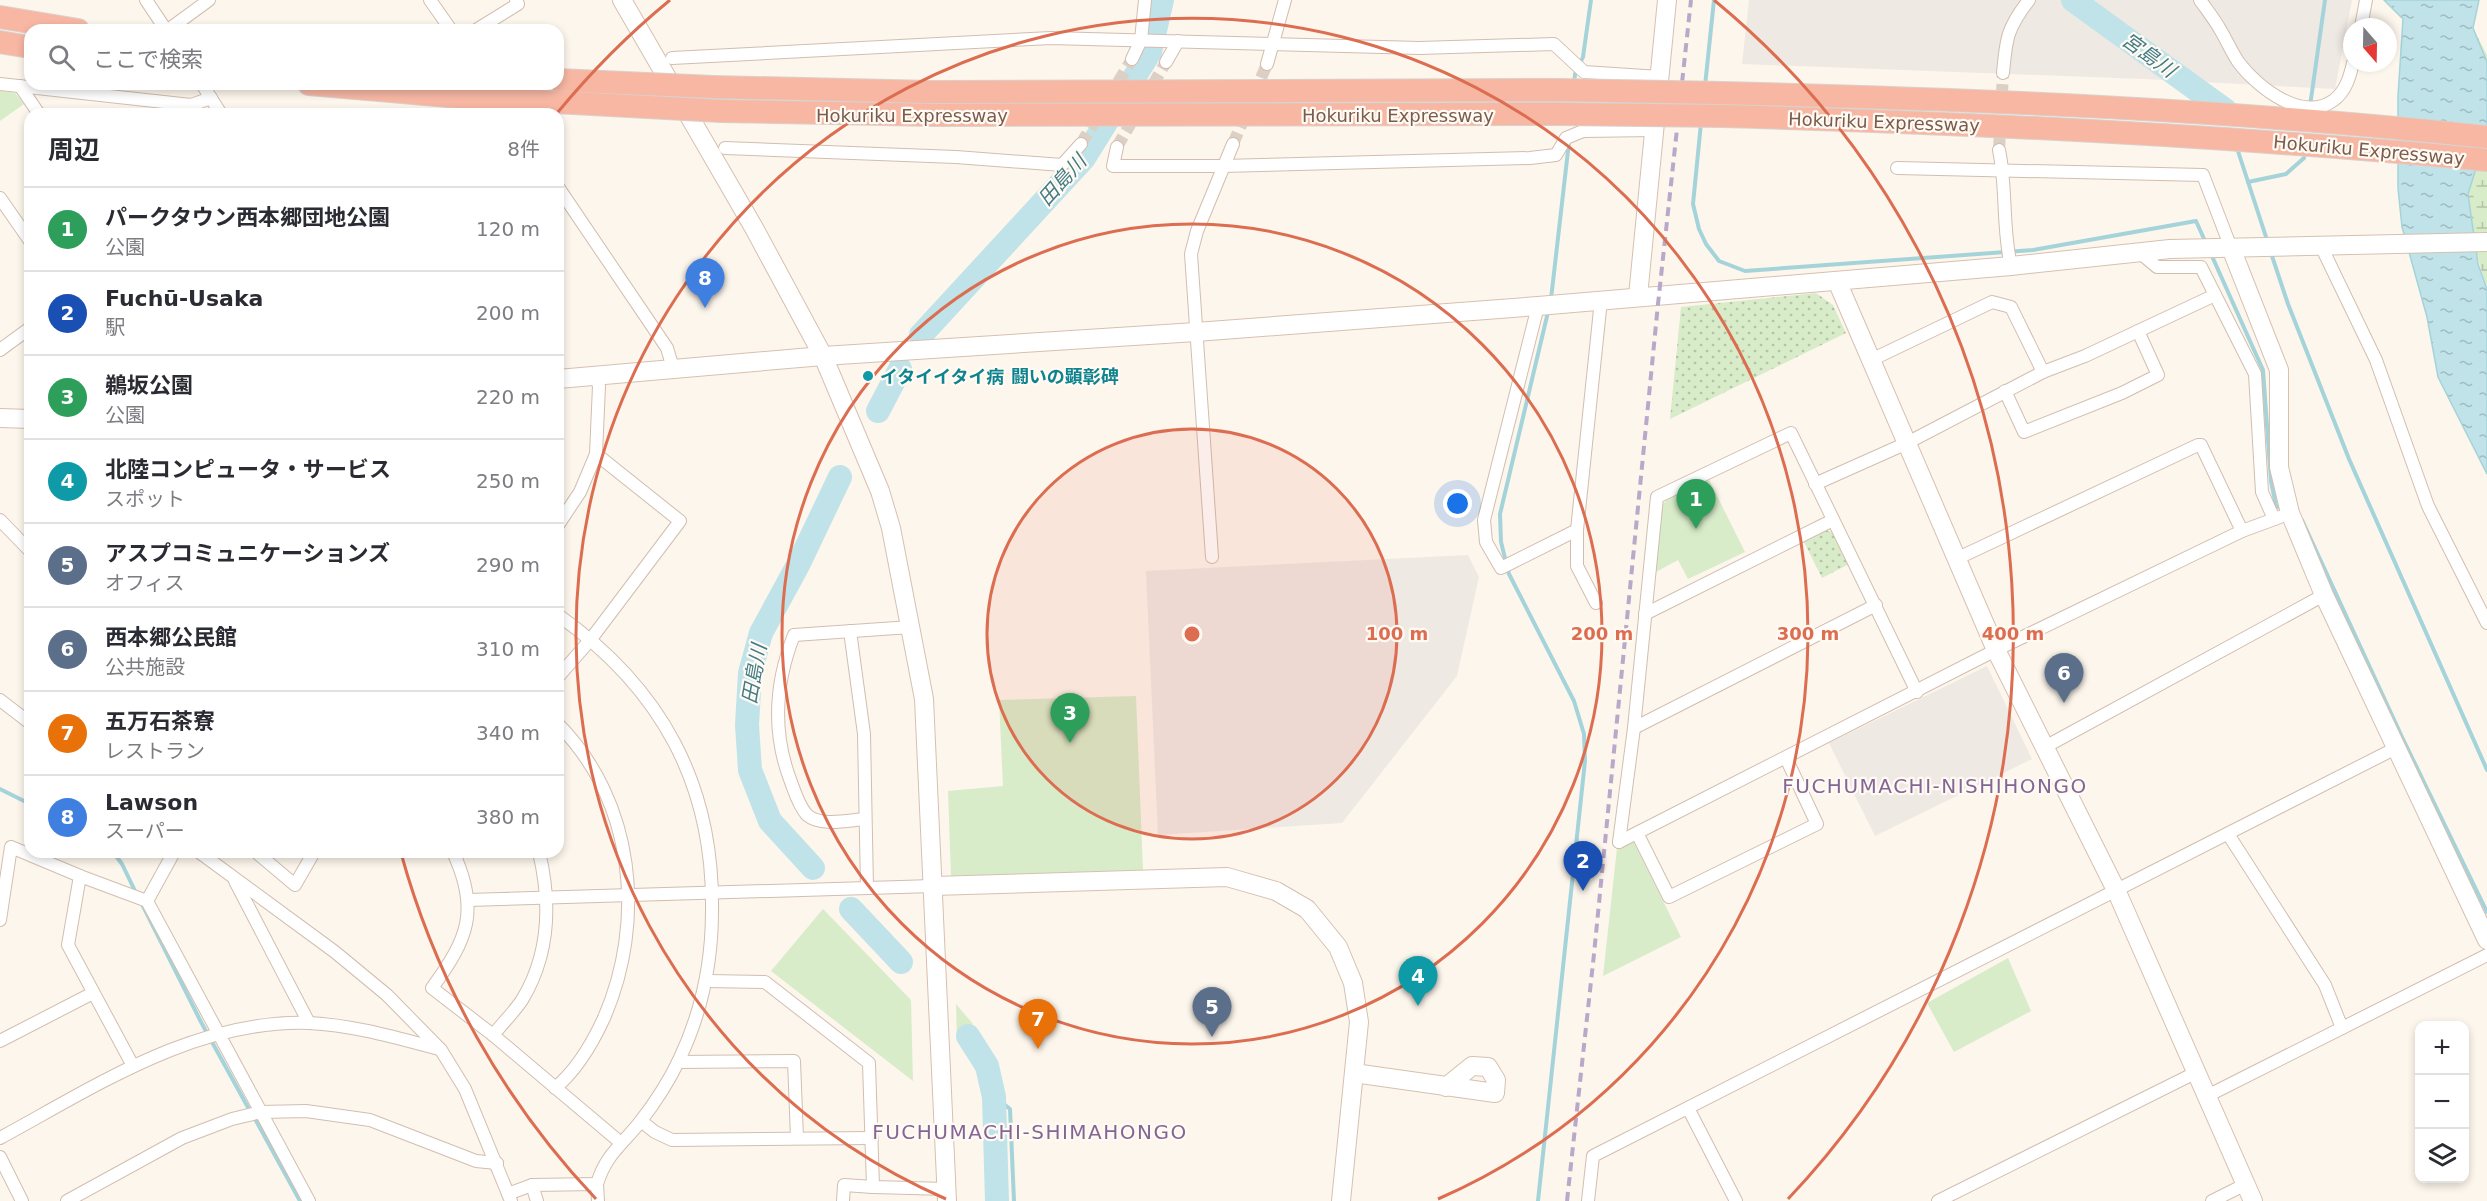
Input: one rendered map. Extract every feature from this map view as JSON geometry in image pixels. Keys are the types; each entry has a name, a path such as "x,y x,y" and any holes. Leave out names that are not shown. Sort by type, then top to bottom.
{"highway":[{"path":"0,17 42,24"},
{"path":"0,42 24,46"},
{"name":"Hokuriku Expressway","path":"564,80 714,87 932,92 1561,90 1880,97 2170,111 2487,137"},
{"name":"Hokuriku Expressway","path":"379,90 460,97 721,111 936,115 1561,114 1866,120 2185,136 2487,160"}],"street":[{"path":"134,0 146,1 163,24"},
{"path":"175,24 209,0"},
{"path":"430,0 447,24"},
{"path":"486,24 518,4 516,0"},
{"path":"622,0 754,228 823,356 880,490 891,528 911,627 924,699 947,1195 844,1185 843,1201"},
{"path":"1132,59 1140,40 1145,0"},
{"path":"1268,64 1285,0"},
{"path":"1638,296 1667,0"},
{"path":"2002,73 2006,40 2012,22 2029,0"},
{"path":"2200,0 2219,27 2240,64 2267,90 2290,104 2315,108 2335,99 2348,82 2351,72"},
{"path":"2363,18 2367,0"},
{"path":"672,58 1051,38 1419,48 1554,44 1584,72 1660,77"},
{"path":"1166,62 1178,41"},
{"path":"0,84 24,86"},
{"path":"20,86 35,108"},
{"path":"56,90 191,105 211,98"},
{"path":"206,90 217,108"},
{"path":"492,90 504,108"},
{"path":"1117,147 1113,166 1222,166 1530,158 1556,155 1566,138 1583,131 1654,130"},
{"path":"725,148 1062,165 1081,144"},
{"path":"1212,557 1191,254 1197,231 1233,144"},
{"path":"1999,150 2003,172 2007,250 2011,266"},
{"path":"1898,168 2203,175 2279,370 2279,467 2282,516"},
{"path":"564,196 667,348 673,368"},
{"path":"0,198 24,232"},
{"path":"564,378 823,356 1196,332 1538,306 2011,266 2139,252 2487,242"},
{"path":"2328,246 2376,360 2428,506 2487,622"},
{"path":"2139,252 2157,267 2201,267 2254,374 2262,492 2282,516 2324,595 2487,940"},
{"path":"1837,281 1996,650 2116,890 2253,1201"},
{"path":"1815,483 1907,443 2043,372 2085,356 2215,295"},
{"path":"1596,603 1577,566 1577,530 1601,300"},
{"path":"1871,360 1992,302 2011,307 2043,372"},
{"path":"1538,306 1484,520 1486,542 1501,568 1577,530"},
{"path":"2005,392 2024,432 2122,393 2158,375 2138,331"},
{"path":"0,350 24,332"},
{"path":"564,516 580,492 596,454 598,386 595,375"},
{"path":"0,417 24,419"},
{"path":"1917,692 1791,433 1657,497 1634,728 1619,842 1917,692 1996,650 2242,531 2282,516"},
{"path":"1956,559 2198,445 2201,445 2242,531"},
{"path":"564,670 591,639 680,520 596,454"},
{"path":"0,520 24,544"},
{"path":"1645,614 1833,520"},
{"path":"2043,748 2324,595"},
{"path":"1634,728 1876,605"},
{"path":"564,619 591,639 624,672 646,698 668,730 687,770 701,810 712,874 712,942 707,981 694,1023 678,1062 641,1121 603,1164 597,1184 598,1201"},
{"path":"866,819 824,822 808,816 793,788 779,742 777,709 784,661 794,634 911,627"},
{"path":"850,631 864,734 867,888"},
{"path":"0,700 24,718"},
{"path":"555,1088 567,1078 582,1059 598,1031 611,1000 623,964 629,896 625,856 615,818 586,759 564,732"},
{"path":"1588,1201 1593,1156 2396,748"},
{"path":"1637,833 1669,897 1817,824 1786,758"},
{"path":"2228,834 2325,985 2342,1028"},
{"path":"0,920 10,847 24,853"},
{"path":"37,858 147,901 309,1201"},
{"path":"147,901 171,858"},
{"path":"207,858 335,952 387,995 441,1050 465,1089 510,1198 532,1185 597,1184"},
{"path":"263,858 295,885 311,858"},
{"path":"456,858 465,877 468,918 454,958 432,988 493,1035 621,1143"},
{"path":"493,1035 522,1000 538,964 546,931 548,899 540,858"},
{"path":"80,876 68,945 133,1066"},
{"path":"468,900 1227,877 1276,891 1307,909 1338,947 1353,983 1359,1022 1341,1201"},
{"path":"234,878 309,1023"},
{"path":"2207,1096 2487,955"},
{"path":"707,981 765,982 869,1063 873,1187"},
{"path":"0,1041 93,993"},
{"path":"0,1138 133,1066 174,1049 220,1034 258,1027 309,1023 376,1033 441,1050"},
{"path":"678,1062 794,1061 797,1138"},
{"path":"1938,1201 2197,1072"},
{"path":"1354,1073 1446,1087"},
{"path":"1688,1108 1736,1201"},
{"path":"67,1201 182,1138 232,1119 261,1112 306,1111 370,1120 476,1161 497,1163"},
{"path":"641,1121 655,1132 672,1140 872,1138"},
{"path":"0,1157 22,1201"},
{"path":"2212,1201 2246,1184"},
{"path":"532,1185 537,1201"}],"shaded area":[{"path":"1749,0 2352,0 2349,18 2343,18 2343,47 2335,89 2144,79 1742,64"},
{"path":"1468,555 1479,577 1457,676 1342,823 1158,835 1146,571"},
{"path":"1987,666 2032,759 1875,836 1829,743"}],"green space":[{"path":"2473,28 2487,55 2487,286 2472,226 2469,193 2468,159"},
{"path":"0,91 15,93 24,104 0,121"},
{"path":"1816,293 1833,305 1846,333 1670,419 1681,307"},
{"path":"1708,478 1745,552 1688,579 1678,560 1654,573 1661,507 1668,498"},
{"path":"1824,529 1834,533 1849,564 1822,578 1803,540"},
{"path":"1136,696 1143,870 951,876 948,791 1003,786 999,700"},
{"path":"1633,841 1681,937 1603,976 1617,848"},
{"path":"823,909 911,1000 913,1081 771,971"},
{"path":"2008,958 2031,1011 1954,1052 1927,1003"},
{"path":"956,1004 973,1024 957,1042 957,1041"}],"water":[{"path":"2384,0 2479,0 2473,28 2487,62 2487,133 2468,194 2478,264 2487,289 2487,474 2438,377 2427,317 2402,227 2398,188 2398,96 2403,19"}],"waterway":[{"name":"田島川","path":"921,335 1084,158 1150,52 1162,0"},
{"path":"1574,84 1575,74 1583,57 1591,0"},
{"path":"1705,86 1714,0"},
{"name":"宮島川","path":"2073,0 2225,110"},
{"path":"2310,106 2325,0"},
{"path":"1701,123 1693,204 1699,229 1706,244 1719,261 1745,271 2033,250 2196,221 2205,241"},
{"path":"1551,299 1569,142"},
{"path":"2237,148 2267,240"},
{"path":"2248,182 2286,174 2304,158 2305,152"},
{"path":"2271,253 2288,304 2349,459 2487,770"},
{"path":"2211,254 2263,370 2271,481 2276,506 2283,509"},
{"path":"1538,1201 1585,761 1584,734 1574,701 1509,574 1501,542 1500,514 1548,312"},
{"name":"田島川","path":"878,411 900,369"},
{"name":"田島川","path":"813,868 770,821 750,770 747,725 750,673 761,633 798,565 840,477"},
{"path":"2302,520 2402,737 2487,912"},
{"path":"0,789 24,801"},
{"path":"118,858 136,893"},
{"path":"141,902 201,1022 250,1111"},
{"name":"田島川","path":"851,909 901,962"},
{"name":"田島川","path":"968,1036 987,1066 994,1097 997,1201"},
{"path":"995,1104 1005,1105 1010,1109 1014,1201"},
{"path":"254,1117 300,1201"}],"tunnel":[{"path":"1081,144 1132,59"},
{"path":"1117,147 1166,62"},
{"path":"1233,144 1267,64"},
{"path":"1999,150 2003,73"}],"railway":[{"path":"1567,1201 1691,0"}],"place":[{"name":"Lawson","path":"705,308"},
{"name":"イタイイタイ病 闘いの顕彰碑","path":"868,376"},
{"name":"パークタウン西本郷団地公園","path":"1696,529"},
{"name":"西本郷公民館","path":"2064,703"},
{"name":"鵜坂公園","path":"1070,743"},
{"name":"Fuchū-Usaka","path":"1583,891"},
{"name":"北陸コンピュータ・サービス","path":"1418,1006"},
{"name":"アスプコミュニケーションズ","path":"1212,1037"},
{"name":"五万石茶寮","path":"1038,1049"}],"district":[{"name":"FUCHUMACHI-NISHIHONGO","path":"1935,786"},
{"name":"FUCHUMACHI-SHIMAHONGO","path":"1030,1132"}]}
